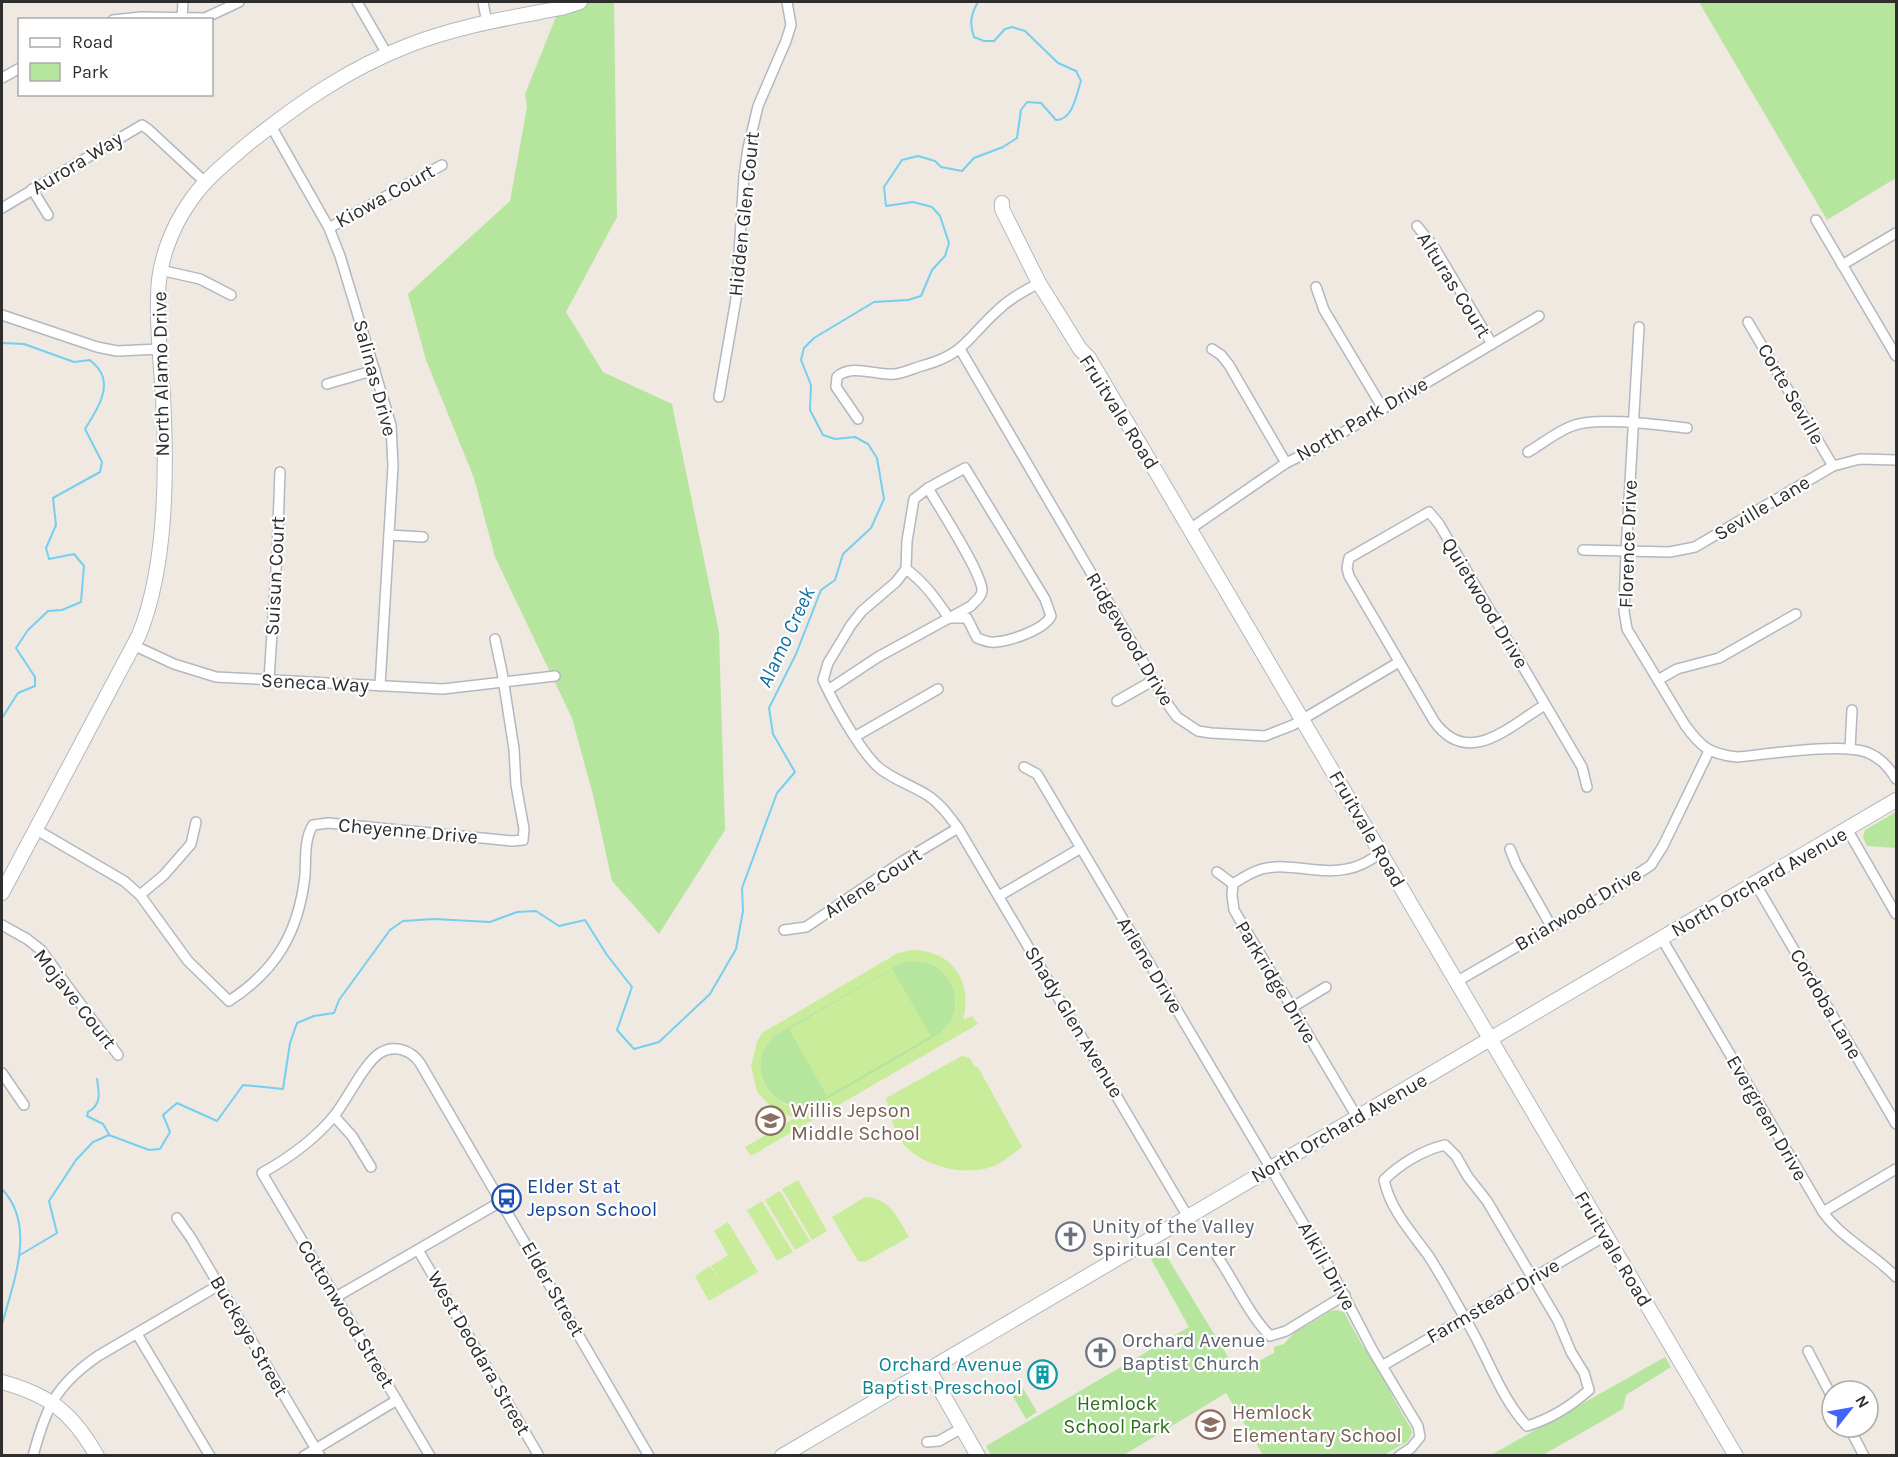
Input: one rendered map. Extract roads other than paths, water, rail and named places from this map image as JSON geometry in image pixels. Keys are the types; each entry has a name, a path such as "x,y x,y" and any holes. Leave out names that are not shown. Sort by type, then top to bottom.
{"street":[{"path":"182,18 183,2"},
{"path":"132,18 205,18 239,2"},
{"path":"357,2 387,54"},
{"path":"483,2 487,23"},
{"name":"North Alamo Drive","path":"2,893 133,645 152,600 160,544 164,489 158,300 160,270 175,226 184,210 205,182 271,126 338,79 387,54 440,34 580,2"},
{"name":"Hidden Glen Court","path":"719,397 736,299 748,148 758,106 791,25 788,2"},
{"path":"2,78 18,69"},
{"name":"Aurora Way","path":"2,208 142,125 205,182"},
{"name":"Salinas Drive","path":"271,126 329,228 340,256 391,425 393,440 389,535 380,686"},
{"name":"Kiowa Court","path":"329,228 442,165"},
{"path":"32,189 48,215"},
{"name":"Fruitvale Road","path":"1002,203 1002,209 1039,283 1080,349 1089,358 1736,1455"},
{"path":"1816,220 1896,356"},
{"name":"Alturas Court","path":"1417,226 1434,247 1492,344"},
{"path":"1842,265 1896,233"},
{"path":"160,270 200,279 231,295"},
{"path":"858,419 836,387 837,377 842,372 895,375 944,357 960,349 995,312 1011,299 1039,283"},
{"path":"1316,287 1324,310 1383,407"},
{"path":"2,315 97,347 117,351 160,349"},
{"name":"North Park Drive","path":"1190,529 1286,463 1314,449 1539,316"},
{"name":"Corte Seville","path":"1748,322 1833,466"},
{"name":"Florence Drive","path":"1639,327 1626,552 1625,621 1627,629 1685,725 1696,740 1709,751"},
{"name":"Ridgewood Drive","path":"960,349 1177,717 1198,730 1211,733 1265,736 1282,730 1399,662"},
{"path":"1212,349 1229,365 1286,463"},
{"path":"327,384 375,370"},
{"path":"1528,452 1574,425 1585,423 1633,423 1687,428"},
{"name":"Seville Lane","path":"1583,550 1670,552 1695,547 1833,466 1860,459 1896,460"},
{"path":"928,488 976,572 982,589 981,597 971,606 949,618 878,657 828,690 823,680 828,663 850,625 862,611 896,582 906,568 907,541 914,499 928,488 965,468 1045,599 1051,616 1047,623 1036,629 1005,641 992,643 976,638 967,618 949,618"},
{"name":"Suisun Court","path":"269,680 280,472"},
{"name":"Quietwood Drive","path":"1429,512 1439,524 1545,705 1486,741 1474,744 1462,743 1451,738 1439,728 1399,662 1349,576 1347,562 1355,553 1429,512"},
{"path":"389,535 423,537"},
{"path":"906,568 928,588 949,618"},
{"path":"1658,680 1677,669 1719,658 1796,615"},
{"path":"495,639 504,684"},
{"name":"Seneca Way","path":"133,645 197,673 216,677 444,689 504,684 555,676"},
{"path":"1117,701 1154,680"},
{"name":"Cheyenne Drive","path":"36,830 124,880 140,895 176,947 229,1001 243,992 270,967 283,950 300,909 308,838 313,825 328,823 512,841 523,840 524,829 516,786 514,749 504,684"},
{"path":"856,736 938,689"},
{"name":"Shady Glen Avenue","path":"828,690 856,736 878,766 944,808 958,828 1188,1217"},
{"path":"1545,705 1582,767 1587,787"},
{"path":"1850,749 1852,711"},
{"path":"1709,751 1737,757 1850,749 1877,757 1896,779"},
{"name":"Briarwood Drive","path":"1456,982 1606,895 1651,865 1663,846 1709,751"},
{"name":"Arlene Drive","path":"1024,767 1037,774 1270,1168"},
{"name":"North Orchard Avenue","path":"783,1455 1896,800"},
{"path":"140,895 164,875 191,844 196,822"},
{"name":"Arlene Court","path":"784,930 806,927 903,861 958,828"},
{"path":"1847,829 1895,908"},
{"path":"999,896 1081,848"},
{"path":"1510,849 1551,926"},
{"path":"1217,872 1233,884 1263,868 1333,871 1361,865 1381,853"},
{"name":"Cordoba Lane","path":"1755,883 1896,1124"},
{"name":"Parkridge Drive","path":"1233,884 1234,910 1357,1117"},
{"name":"Mojave Court","path":"2,925 41,950 118,1055"},
{"name":"Evergreen Drive","path":"1662,939 1823,1212 1843,1235 1885,1265 1896,1277"},
{"path":"1291,1008 1326,987"},
{"name":"Elder Street","path":"334,1116 370,1062 379,1054 387,1050 402,1050 418,1060 649,1455"},
{"path":"2,1073 24,1105"},
{"path":"334,1116 352,1136 371,1167"},
{"name":"Cottonwood Street","path":"334,1116 301,1149 262,1173 430,1455"},
{"path":"1445,1145 1456,1156 1468,1177 1487,1201 1532,1278 1558,1321 1571,1352 1584,1373 1589,1390 1542,1422 1527,1426 1517,1415 1491,1371 1481,1346 1428,1256 1409,1231 1387,1194 1384,1180 1394,1170 1431,1148 1445,1145"},
{"name":"Alkili Drive","path":"1270,1168 1345,1295 1363,1334 1418,1426 1420,1437 1411,1448 1398,1455"},
{"path":"1823,1212 1896,1169"},
{"path":"336,1297 502,1201"},
{"name":"Buckeye Street","path":"177,1218 318,1452"},
{"name":"Farmstead Drive","path":"1382,1366 1605,1236"},
{"name":"West Deodara Street","path":"418,1250 539,1455"},
{"path":"1215,1253 1259,1324 1270,1336 1286,1331 1345,1295"},
{"path":"33,1455 41,1426 52,1402 57,1393 81,1368 219,1285"},
{"path":"138,1334 210,1455"},
{"path":"1808,1351 1823,1379"},
{"path":"928,1370 978,1455"},
{"path":"2,1382 25,1389 52,1402 73,1421 97,1455"},
{"path":"304,1455 318,1452 397,1400"},
{"path":"927,1442 939,1441 962,1428"},
{"path":"1856,1439 1864,1455"}],"waterway":[{"name":"Alamo Creek","path":"20,1255 57,1233 49,1201 76,1160 93,1142 109,1135 149,1150 160,1149 170,1132 163,1115 177,1103 217,1121 243,1085 283,1089 290,1043 297,1023 314,1016 334,1013 339,1000 390,930 403,921 434,919 490,922 517,912 536,911 559,926 585,920 607,955 632,987 617,1030 634,1049 659,1042 710,994 736,949 743,911 742,888 777,793 795,772 773,734 769,708 796,654 821,590 835,580 843,554 871,528 884,499 877,458 868,444 855,437 835,439 823,435 810,410 811,385 801,360 804,348 814,338 874,302 908,300 921,296 932,270 945,256 949,243 940,216 932,207 913,202 886,206 884,187 902,160 918,156 935,161 941,167 962,171 974,158 1003,147 1017,138 1021,110 1027,102 1041,103 1056,120 1066,116 1073,106 1081,81 1076,71 1058,63 1025,31 1012,27 1005,29 994,41 984,41 974,37 972,19 978,2"},
{"name":"Alamo Creek","path":"2,343 24,344 74,362 90,360 100,371 104,386 97,409 85,429 102,462 100,472 53,498 56,525 46,548 49,559 74,554 84,566 81,602 62,610 48,611 28,630 16,648 35,677 35,686 18,693 2,718"},
{"path":"97,1079 98,1102 87,1116 103,1124 109,1134"},
{"name":"Alamo Creek","path":"2,1189 12,1204 18,1220 20,1237 16,1273 2,1325"}],"place":[{"name":"Willis Jepson Middle School","path":"770,1121"},
{"name":"Elder St at Jepson School","path":"506,1198"},
{"name":"Unity of the Valley Spiritual Center","path":"1071,1237"},
{"name":"Orchard Avenue Baptist Church","path":"1101,1352"},
{"name":"Orchard Avenue Baptist Preschool","path":"1043,1375"},
{"name":"Hemlock Elementary School","path":"1211,1424"}],"park label":[{"name":"Hemlock School Park","path":"1117,1414"}]}
